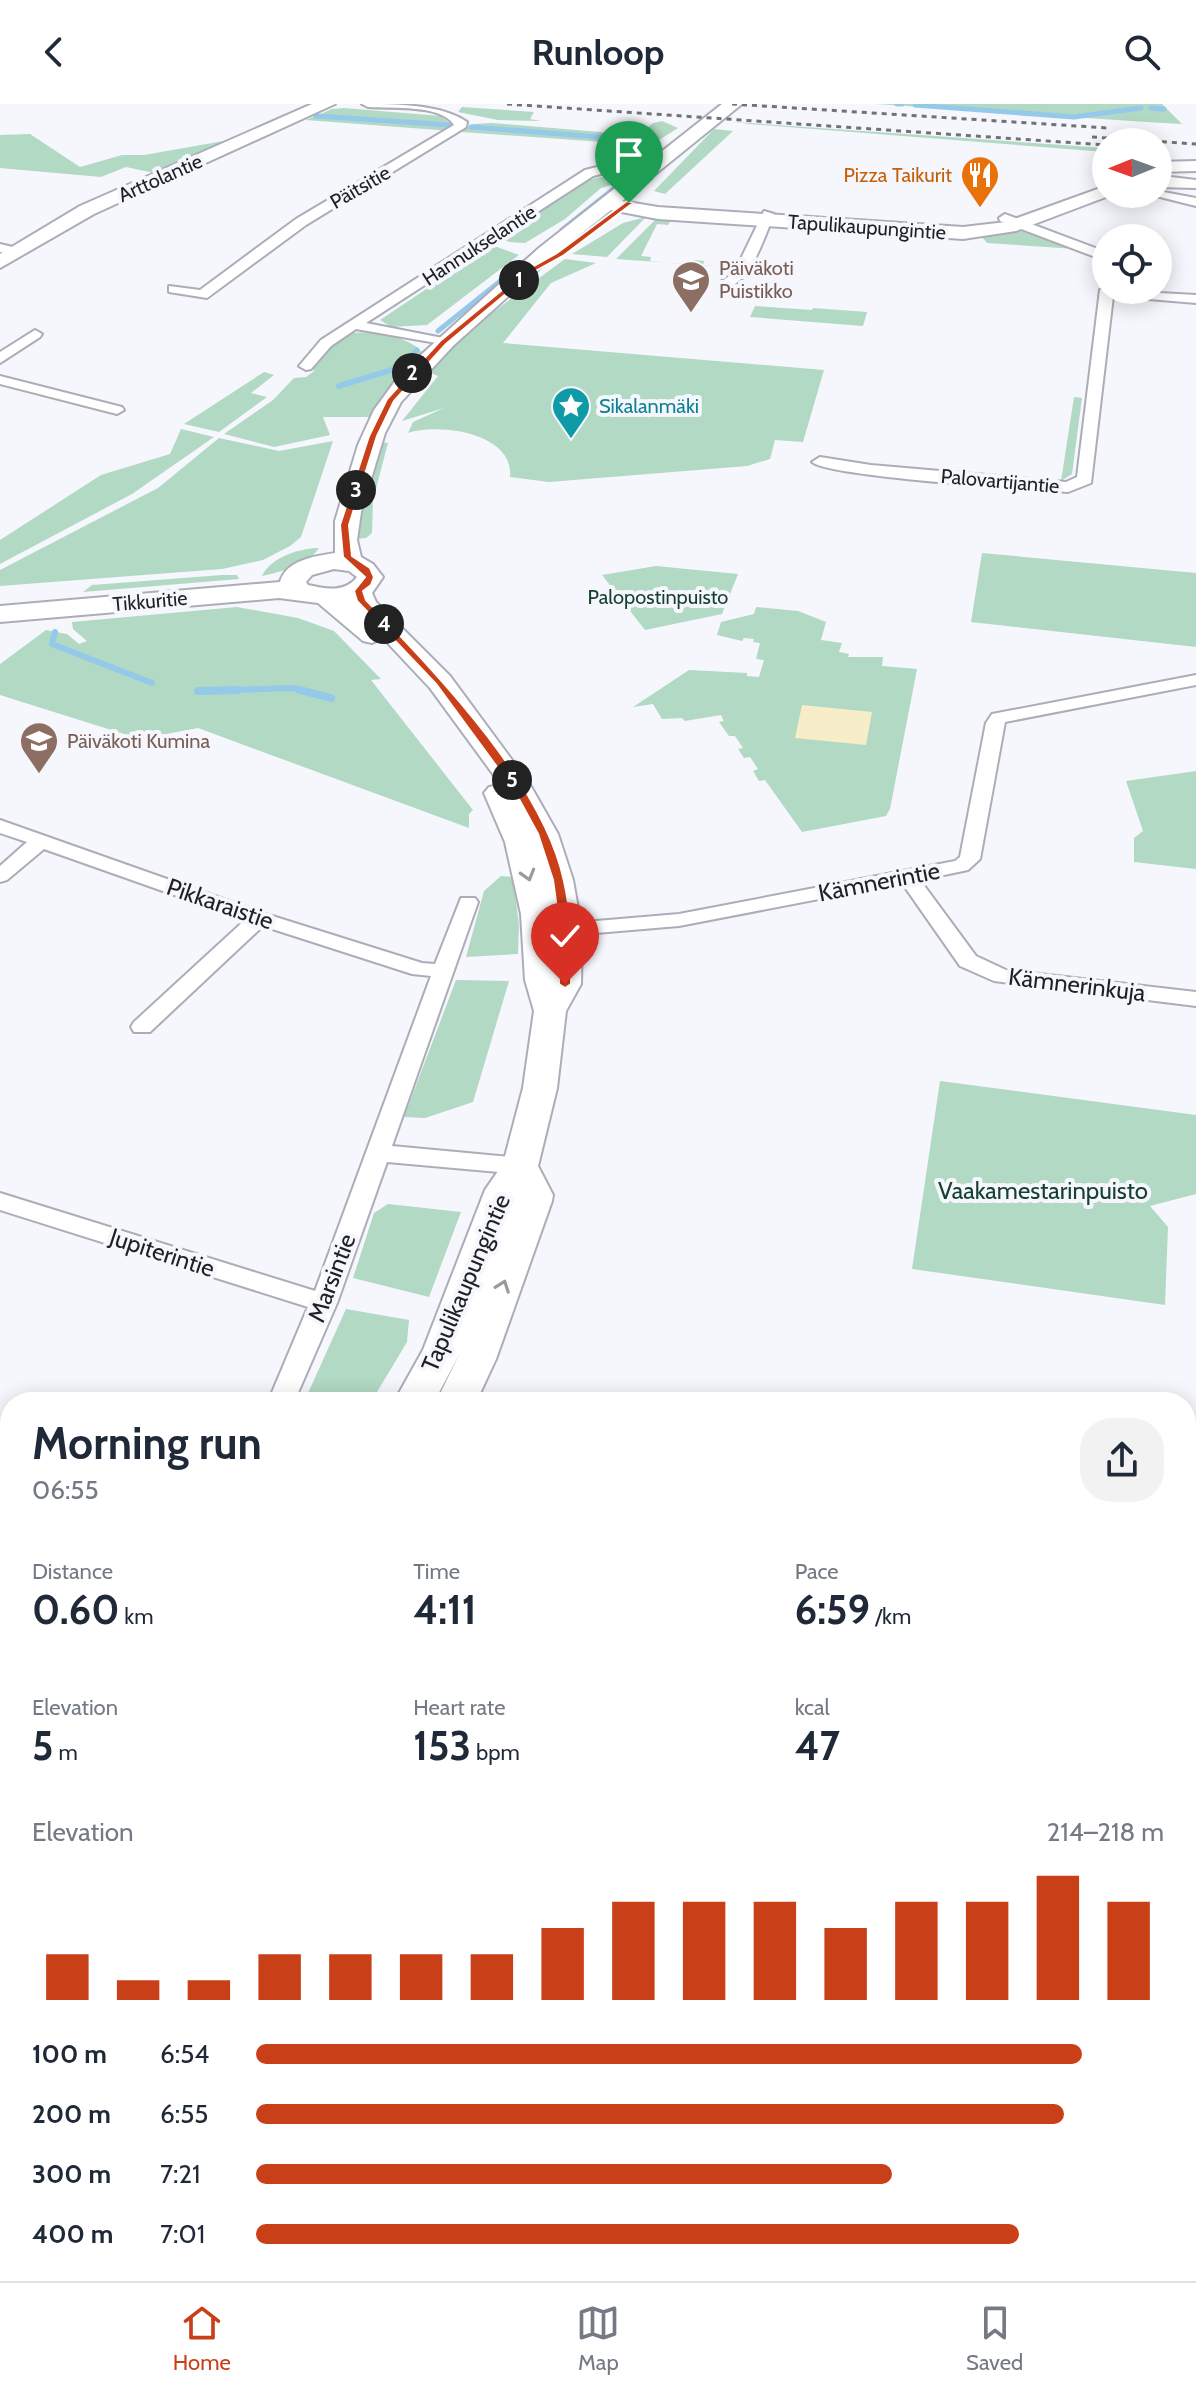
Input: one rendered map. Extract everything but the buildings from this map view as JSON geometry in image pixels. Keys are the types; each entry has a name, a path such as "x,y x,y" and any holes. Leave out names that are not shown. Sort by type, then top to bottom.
{"main road":[{"name":"Arttolantie","path":"5,254 87,210 326,104"},
{"path":"620,205 659,177 687,142 733,104"},
{"path":"1172,167 1196,166"},
{"name":"Tapulikaupungintie","path":"1012,221 1092,187"},
{"name":"Tapulikaupungintie","path":"419,1392 442,1350 503,1190 520,1166 540,1088 550,1011 539,985 552,931 558,880 543,834 526,801 440,682 365,605 346,550 348,538 345,525 365,455 390,401 443,342 527,273 546,252 620,205 934,226 1012,221 1092,196"},
{"name":"Tapulikaupungintie","path":"345,525 330,538 310,581 366,629 442,709 501,796 530,883 552,931"},
{"path":"310,581 356,577"},
{"path":"310,581 356,577"},
{"name":"Tikkuritie","path":"0,600 229,583 310,581"},
{"name":"Tikkuritie","path":"0,614 266,591 310,581"},
{"name":"Tapulikaupungintie","path":"461,1392 477,1359 534,1201 535,1195 520,1166"}],"street":[{"name":"Päitsitie","path":"174,289 202,295 301,222 460,127 461,122 455,115 438,110 368,104"},
{"name":"Hannukselantie","path":"306,366 319,349 355,325 589,173 605,169"},
{"path":"1172,181 1196,184"},
{"path":"1172,197 1193,201"},
{"path":"727,284 740,275 766,217"},
{"path":"1012,221 1092,252"},
{"path":"1172,297 1196,299"},
{"name":"Palovartijantie","path":"820,462 871,470 1068,487 1085,480 1105,304"},
{"path":"355,325 443,342"},
{"path":"0,359 35,334"},
{"path":"0,380 117,410"},
{"path":"77,399 99,387"},
{"name":"Kämnerintie","path":"552,931 679,920 961,866 970,859 995,723 999,718 1196,680"},
{"name":"Pikkaraistie","path":"0,826 259,918 420,969 443,971"},
{"path":"0,876 40,842"},
{"name":"Kämnerinkuja","path":"908,877 968,961 983,970 1002,976 1196,999"},
{"name":"Marsintie","path":"285,1392 324,1303 468,902"},
{"path":"142,1027 259,918"},
{"path":"379,1153 520,1166"},
{"name":"Jupiterintie","path":"0,1201 324,1303"}],"green space":[{"path":"877,104 1162,104 1182,124 1146,122"},
{"path":"462,107 534,112 530,119 541,121 498,120 458,112"},
{"path":"332,109 441,116 451,124 457,124 451,131 306,120"},
{"path":"662,121 678,128 651,145 629,144 653,123"},
{"path":"735,122 1092,147 1092,151"},
{"path":"473,124 612,133 624,137 617,143 461,132"},
{"path":"714,129 733,131 665,194 654,191"},
{"path":"30,134 80,167 122,155 144,155 235,139 154,173 126,167 101,177 0,168 0,135"},
{"path":"659,147 663,152 619,183 601,188 565,219 525,243 509,242 498,236 584,180 614,175 625,165 603,161 614,154"},
{"path":"646,217 607,257 572,254 623,223"},
{"path":"657,218 671,220 668,225 657,224 641,256 651,257 650,261 669,263 616,259"},
{"path":"1017,230 1075,249 987,243 980,235"},
{"path":"492,245 519,255 427,325 391,327 380,320"},
{"path":"565,259 596,263 551,283 503,343 824,370 803,442 775,440 770,459 747,466 549,482 510,477 508,462 500,450 472,434 437,429 408,433 413,422 444,408 402,421 438,376 428,372 452,342"},
{"path":"695,260 704,261 703,265 692,264"},
{"path":"755,306 867,312 863,326 750,317"},
{"path":"353,333 390,336 408,342 422,352 400,375 372,417 323,417 330,435 274,447 224,434 273,400 294,378 306,377 314,371 313,366 329,348"},
{"path":"264,372 274,375 251,393 267,397 219,432 184,424"},
{"path":"1074,397 1082,398 1072,474 1061,481"},
{"path":"181,429 214,437 132,494 0,564 0,540 101,475 170,454"},
{"path":"219,438 279,451 333,441 301,537 290,546 263,560 222,569 0,586 0,570 158,488"},
{"path":"381,442 388,443 373,500 372,533 366,538 355,539"},
{"path":"319,548 301,563 262,576 266,569 287,555"},
{"path":"982,553 1196,573 1196,647 971,622"},
{"name":"Palopostinpuisto","path":"656,566 738,574 722,614 645,630 602,575"},
{"path":"237,575 239,579 83,592 92,585"},
{"path":"237,607 298,618 334,631 381,679 371,680 473,810 469,814 469,828 198,728 140,739 0,695 0,664 46,630 67,634 79,644 87,641 73,629 72,622"},
{"path":"756,607 798,611 826,622 821,640 842,643 839,652 849,654 848,657 883,657 882,666 917,669 890,809 886,816 802,832 765,780 759,781 753,771 758,769 750,757 744,758 738,749 743,748 735,736 729,736 719,722 724,721 721,715 685,721 682,718 662,719 653,704 633,707 689,670 747,673 747,676 759,677 764,660 756,659 760,643 753,642 754,639 744,638 742,641 717,635 721,622 754,614"},
{"path":"1196,771 1196,869 1134,862 1134,838 1143,831 1126,781"},
{"path":"501,876 513,877 519,925 518,954 466,957 484,891"},
{"path":"456,980 509,981 473,1102 425,1118 404,1117"},
{"name":"Vaakamestarinpuisto","path":"940,1081 1196,1115 1196,1194 1150,1206 1168,1227 1165,1305 912,1269"},
{"path":"388,1204 461,1212 429,1297 353,1278 374,1213"},
{"path":"346,1309 409,1320 407,1342 377,1392 309,1392"}],"sand":[{"path":"802,705 872,712 866,745 795,738"}],"waterway":[{"path":"897,104 902,104"},
{"path":"915,105 1074,117 1141,108"},
{"path":"1151,108 1164,109"},
{"path":"316,116 449,125"},
{"path":"471,127 600,137 615,134"},
{"path":"562,230 616,187"},
{"path":"438,331 535,253"},
{"path":"402,364 417,350"},
{"path":"339,386 398,368 402,364"},
{"path":"55,632 52,644 152,683"},
{"path":"238,690 198,691 300,690"},
{"path":"300,690 331,698"},
{"path":"300,690 307,692"}],"railway":[{"path":"507,104 1092,144"},
{"path":"732,104 1108,128"},
{"path":"1172,142 1196,144"}],"place":[{"name":"Pizza Taikurit","path":"980,209"},
{"name":"Päiväkoti Puistikko","path":"691,314"},
{"name":"Sikalanmäki","path":"571,440"},
{"name":"Päiväkoti Kumina","path":"39,775"}],"route":[{"path":"565,984 566,931 558,880 543,834 519,789 440,682 362,601 358,591 370,577 367,570 353,564 348,557 345,525 373,436 390,401 413,372 443,342 527,273 560,255 629,203"}]}
